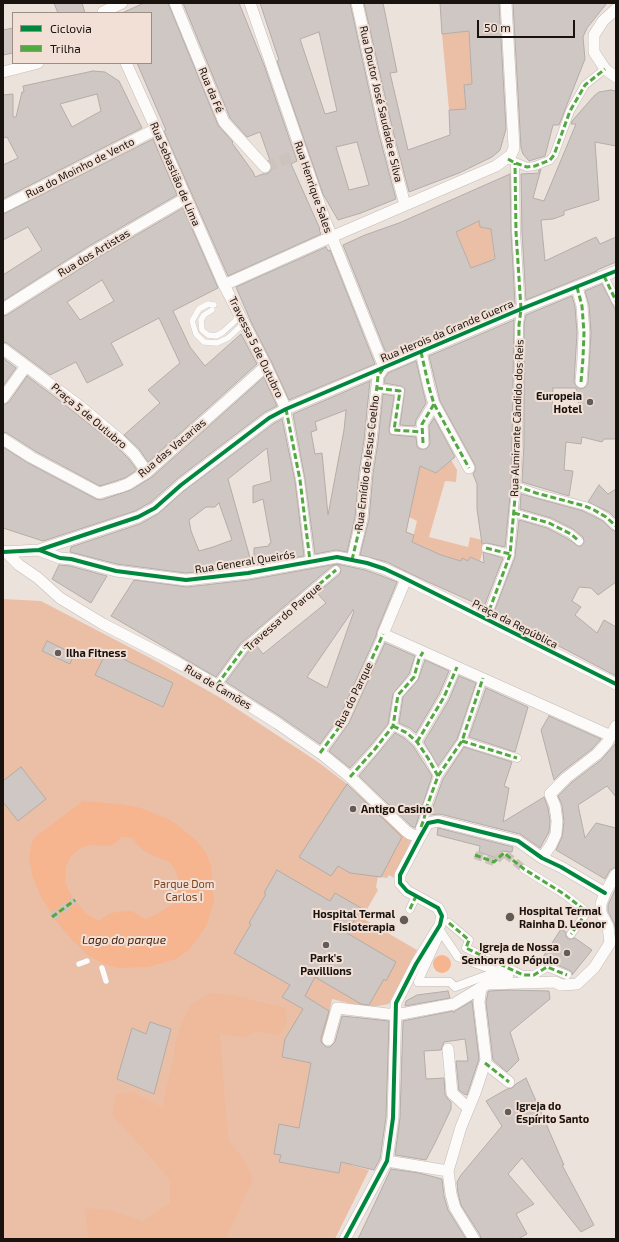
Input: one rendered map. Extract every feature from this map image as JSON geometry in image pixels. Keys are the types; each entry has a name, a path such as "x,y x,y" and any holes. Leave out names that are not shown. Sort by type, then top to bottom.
{"street":[{"path":"102,9 122,3"},
{"name":"Rua da Fé","path":"175,3 224,122 265,167"},
{"name":"Rua Henrique Sales","path":"250,3 331,237 384,367"},
{"name":"Rua Doutor José Saudade e Silva","path":"357,3 385,129 405,206"},
{"path":"506,3 514,148 511,161"},
{"path":"616,9 604,21 594,35 594,52 605,69 616,76"},
{"path":"3,72 34,64"},
{"name":"Rua Sebastião de Lima","path":"126,64 224,285"},
{"path":"224,285 496,166 511,161 527,167 535,166 550,160 554,156 570,111 584,85 605,69"},
{"name":"Rua do Moinho de Vento","path":"3,207 156,129"},
{"name":"Rua Almirante Cândido dos Reis","path":"486,619 510,554 516,486 521,309 511,161"},
{"name":"Rua dos Artistas","path":"3,308 93,252 186,198"},
{"name":"Rua Herois da Grande Guerra","path":"38,550 138,518 154,508 181,485 270,418 286,409 521,309 616,271"},
{"path":"604,276 616,301"},
{"name":"Travessa 5 de Outubro","path":"224,285 266,366 286,409"},
{"path":"577,287 582,306 584,332 581,382"},
{"name":"Praça 5 de Outubro","path":"3,349 118,438 134,454 148,472"},
{"path":"421,352 434,404 469,468"},
{"path":"3,398 26,366"},
{"name":"Rua das Vacarias","path":"3,439 37,460 99,492 128,484 148,472 266,366"},
{"name":"Rua Emídio de Jesus Coelho","path":"352,560 362,518 378,376 384,367"},
{"path":"377,388 400,391 394,430 422,438 422,424 434,404"},
{"path":"286,409 300,480 310,561"},
{"path":"516,486 585,506 606,517 616,526"},
{"path":"514,513 549,523 571,534 579,540"},
{"path":"486,548 510,554"},
{"path":"4,552 38,550"},
{"name":"Rua General Queirós","path":"38,550 60,558 71,559 116,571 186,580 248,573 337,557 368,563 386,569 406,579"},
{"name":"Rua de Camões","path":"4,552 19,565 38,578 60,598 103,624 217,685 277,723 320,753 350,777 406,831 420,837"},
{"name":"Travessa do Parque","path":"217,685 244,648 336,570"},
{"path":"406,579 383,634 483,678 614,731 607,743 597,754 566,778 550,794 555,806 557,821 556,834 551,846 538,854"},
{"name":"Praça da República","path":"406,579 616,684"},
{"name":"Rua do Parque","path":"320,753 344,721 383,634"},
{"path":"350,777 393,726 398,695 414,676 419,659 423,652"},
{"path":"417,742 444,697 457,667"},
{"path":"420,837 418,833 438,776 462,741 483,678"},
{"path":"393,726 407,733 417,742 438,776"},
{"path":"462,741 517,758"},
{"path":"443,927 418,982 450,982 455,987 484,976 510,976 458,957 443,927 442,916 438,908 407,891 400,883 400,875 428,823 438,821 518,841 605,893"},
{"path":"524,869 564,894 587,912 571,934"},
{"path":"328,1040 337,1008 396,1015 454,1004 487,984 555,982 561,985 577,984 594,968 610,943 608,926 601,913 601,904 605,893 616,874"},
{"path":"410,908 416,896"},
{"path":"443,927 469,940 466,948 523,975 534,975 547,967 567,975"},
{"path":"345,1239 387,1161 393,1118 396,1003 416,964 443,927"},
{"path":"474,1239 455,1208 451,1194 448,1171 461,1127 486,1060 479,1002 481,988"},
{"path":"448,1049 452,1093 468,1108"},
{"path":"485,1063 509,1082"},
{"path":"387,1161 448,1171"}],"lane":[{"path":"208,304 213,307 201,320 202,330 208,335 216,336 223,332 236,320 242,319 228,338 218,344 204,342 196,334 192,321 199,310 208,304"},
{"path":"79,964 87,960"},
{"path":"102,968 106,980"}],"green space":[{"path":"469,31 472,84 464,85 466,109 449,110 442,34"},
{"path":"479,221 480,227 491,229 495,265 471,268 456,231"},
{"path":"423,451 428,453 426,469 436,473 451,460 457,470 456,482 445,481 429,537 468,547 470,537 482,540 483,549 480,561 470,557 468,561 463,559 461,561 441,555 412,542 417,521 409,517"},
{"name":"Parque Dom Carlos I","path":"3,599 41,601 156,661 219,697 318,762 347,784 403,835 412,838 394,878 389,875 387,878 378,877 376,887 378,890 362,918 417,950 389,1004 367,1008 332,999 324,1041 326,1044 323,1061 355,1142 351,1165 369,1170 335,1239 3,1239"}],"shaded area":[{"path":"209,993 234,995 285,1008 287,1022 279,1035 256,1031 245,1038 220,1033 228,1140 243,1158 253,1178 226,1239 88,1239 85,1208 109,1210 143,1221 170,1203 170,1181 112,1115 116,1094 132,1092 164,1108 164,1098 173,1061 175,1043 181,1024 191,1005"}],"water":[{"name":"Lago do parque","path":"83,801 120,804 141,808 172,821 197,841 206,853 211,866 214,901 207,924 189,950 176,959 148,967 118,968 104,964 89,956 71,939 56,921 41,897 32,875 29,857 34,838","holes":["122,837 133,838 138,846 145,851 170,862 176,872 178,880 176,902 146,919 131,911 111,913 99,921 85,913 69,892 65,882 66,867 70,857 79,849 89,845 108,846 114,844"]},
{"path":"438,955 446,955 451,960 449,971 446,973 438,973 433,968 433,960"}],"building":[{"path":"54,3 82,3 85,12 58,12"},
{"path":"144,3 168,3 218,125 233,142 232,143 255,177 267,174 273,169 260,132 247,137 230,118 183,3 239,3 264,65 297,161 291,164 321,234 228,276 164,131 166,130 137,64 152,64 152,12 124,12"},
{"path":"260,3 350,3 378,131 396,199 361,213 338,220 323,194 277,61 279,60","holes":["319,32 337,111 325,114 300,39","357,142 369,185 349,190 336,147"]},
{"path":"364,3 383,3 397,72 390,73 408,150 450,135 449,110 466,109 464,85 472,84 469,31 442,34 440,3 499,3 506,129 500,150 498,152 492,157 459,173 409,192 392,127"},
{"path":"513,3 607,3 587,28 583,37 585,59 559,125 553,125 545,156 529,161 523,154 521,148"},
{"path":"12,28 12,53 3,55 3,30"},
{"path":"93,71 105,72 119,81 142,128 3,199 3,165 18,158 7,137 3,138 3,95 13,94 13,117 16,117 22,92 24,92 23,86","holes":["97,94 101,111 72,127 60,104"]},
{"path":"611,90 616,91 616,146 595,142 599,200 564,211 564,215 553,219 541,220 545,261 596,237 600,244 616,237 616,262 526,300 522,232 521,174 540,173 533,198 544,201 576,124 571,124 572,121 599,92"},
{"path":"153,139 177,195 89,246 3,301 3,275 42,250 28,227 3,240 3,214"},
{"path":"510,174 511,232 515,304 388,358 343,245 365,235 399,223","holes":["479,221 480,227 491,229 495,259 471,268 456,232"]},
{"path":"183,208 218,288 173,311 190,347 205,366 241,334 257,364 148,462 139,449 124,435 160,403 148,390 180,363 159,318 111,343 123,365 87,383 76,362 50,375 7,343 3,342 3,316 7,315 97,258","holes":["102,280 114,301 80,320 67,302"]},
{"path":"326,247 328,251 330,250 375,364 289,400 252,324 236,287"},
{"path":"602,284 616,311 616,439 604,439 602,442 582,437 581,444 566,442 564,470 573,471 569,496 522,482 524,444 524,325 526,315 572,296 575,307 577,333 574,382 580,389 584,388 588,383 591,333 589,305 585,291","holes":["553,388 576,388 580,413 552,413"]},
{"path":"514,320 511,486 505,547 487,543 482,544 477,509 477,484 473,474 475,471 475,465 440,401 429,356"},
{"path":"3,358 16,368 3,386"},
{"path":"416,361 426,403 416,420 415,426 400,425 405,389 401,386 384,383 385,378 388,373"},
{"path":"27,376 114,444 129,459 137,470 125,478 100,486 3,432 3,405 9,402"},
{"path":"264,377 277,406 265,412 177,479 151,502 135,511 43,541 3,528 3,447 28,463 96,499 101,500 131,490 152,477"},
{"path":"370,381 355,517 347,552 336,550 315,554 305,479 293,414","holes":["346,410 344,430 328,515 322,453 315,454 311,432 317,430 315,422"]},
{"path":"383,394 394,396 389,429 390,434 416,437 417,447 420,449 426,449 430,443 429,426 434,418 455,457 436,473 420,466 406,532 414,535 412,542 441,555 461,561 462,558 468,561 470,557 484,563 483,552 503,558 484,607 387,562 360,555 369,519"},
{"path":"282,419 295,481 304,556 254,565 254,548 269,546 271,543 263,499 253,503 253,486 271,481 267,448 228,479 252,565 186,573 117,564 70,552 71,547 140,524 158,514 185,490 273,424","holes":["219,503 232,540 199,551 191,531 189,520 206,507 215,507"]},
{"path":"599,485 608,494 616,489 616,519 609,512 588,502"},
{"path":"521,494 583,511 603,521 612,530 616,531 616,582 598,595 591,588 579,587 572,601 581,607 575,615 597,633 604,620 616,627 616,676 494,612 515,557 519,520 547,528 578,546 581,546 584,542 583,537 573,529 551,518 520,509"},
{"path":"337,564 365,570 397,582 376,636 339,718 320,744 226,682 248,652 256,645 263,654 326,603 317,593 340,574 341,569 338,565 332,566 240,644 216,677 111,616 134,580 187,587 249,580","holes":["353,610 354,611 327,688 307,677"]},
{"path":"59,565 70,566 107,576 91,603 52,579"},
{"name":"Ilha Fitness","path":"47,641 74,654 70,664 42,651"},
{"path":"385,643 415,656 409,674 393,694 388,724 350,768 329,751 349,723"},
{"path":"107,651 173,683 163,707 95,675"},
{"path":"425,660 449,671 439,694 416,733 410,728 399,723 403,697 418,680"},
{"path":"459,676 476,683 457,739 438,766 424,742 449,700"},
{"path":"486,688 528,707 515,752 469,737"},
{"path":"549,716 601,739 592,749 554,780 541,730"},
{"path":"395,733 404,738 413,746 432,776 415,828 411,826 359,776"},
{"path":"615,744 616,797 607,786 578,805 585,838 596,823 616,828 616,867 610,870 605,879 556,850 562,837 564,822 562,805 558,796 571,783 601,760"},
{"path":"464,747 512,762 504,786 509,788 503,822 544,797 548,808 550,821 549,832 540,848 520,834 440,814 430,815 443,779"},
{"path":"21,767 46,799 18,821 3,802 3,781"},
{"name":"Antigo Casino","path":"347,784 402,837 381,877 350,873 338,866 331,876 299,857"},
{"path":"438,828 513,847 512,852 502,851 496,858 479,852 480,846 437,835"},
{"path":"277,870 330,901 335,893 361,908 347,933 396,962 386,981 384,979 369,1005 361,1004 315,977 305,996 329,1011 321,1038 321,1042 326,1047 330,1047 335,1042 342,1016 389,1021 386,1117 380,1159 374,1170 341,1162 339,1173 279,1162 281,1155 274,1154 279,1124 299,1128 311,1063 282,1057 285,1039 303,1009 282,997 290,985 234,953 251,924 249,923 266,894 264,893"},
{"path":"616,888 616,932 614,923 608,911 608,905"},
{"name":"Igreja de Nossa Senhora do Pópulo","path":"561,929 566,932 568,939 575,938 592,950 572,975 572,972 569,970 543,957"},
{"path":"448,991 450,998 405,1006 406,1001 417,995"},
{"path":"489,991 549,991 550,999 510,1032 519,1060 507,1072 493,1060 486,1002"},
{"path":"472,1001 479,1059 467,1095 459,1090 456,1061 468,1061 465,1039 444,1042 441,1050 424,1051 426,1079 444,1078 445,1094 451,1102 451,1109 426,1160 395,1155 400,1118 403,1021 453,1011 454,1013"},
{"path":"150,1022 171,1029 154,1094 117,1079 132,1028 146,1034"},
{"path":"526,1078 564,1165 562,1165 594,1225 581,1232 522,1158 508,1174 534,1204 516,1214 527,1234 518,1239 481,1239 461,1205 457,1182 461,1175 502,1126 486,1101 507,1089 512,1088"},
{"path":"391,1169 419,1173 442,1179 444,1196 448,1210 466,1239 358,1239"}],"tunnel":[{"path":"265,167 301,153"},
{"path":"475,855 494,862 504,853 524,869"},
{"path":"52,917 75,900"}],"marked path":[{"path":"508,159 527,167 535,166 550,160 554,155 570,111 585,85 605,69"},
{"path":"486,619 510,555 516,486 518,444 519,325 521,309 516,232 515,163"},
{"path":"604,276 616,301"},
{"path":"577,287 582,306 584,333 581,382"},
{"path":"421,352 434,404 469,468"},
{"path":"352,560 362,518 378,376 383,369"},
{"path":"377,388 400,391 394,430 422,432"},
{"path":"423,443 422,424 434,404"},
{"path":"286,409 300,480 310,561"},
{"path":"516,486 585,506 606,517 616,526"},
{"path":"514,513 549,523 571,534 579,541"},
{"path":"486,548 510,554"},
{"path":"217,685 244,648 336,570"},
{"path":"320,753 344,721 383,634"},
{"path":"350,777 393,726 398,695 414,677 419,659 423,652"},
{"path":"417,742 444,697 457,667"},
{"path":"421,827 438,776 462,741 483,678"},
{"path":"393,726 407,733 417,742 438,776"},
{"path":"462,741 517,758"},
{"path":"475,855 494,862 504,853 524,869 564,894 587,912 571,934"},
{"path":"410,909 416,896"},
{"path":"52,917 75,900"},
{"path":"449,923 469,940 466,948 523,975 534,975 547,967 567,975"},
{"path":"485,1063 509,1082"}],"cycle path":[{"path":"3,552 39,550 138,517 155,508 181,485 269,418 286,409 521,309 616,271"},
{"path":"39,550 60,558 71,559 116,571 186,580 248,573 337,557 367,563 402,577 616,684"},
{"path":"345,1239 387,1161 393,1118 396,1003 416,964 440,925 442,916 438,908 407,891 400,883 400,875 428,823 438,821 518,841 542,858 561,867 605,893"}],"place":[{"name":"Europeia Hotel","path":"590,402"},
{"name":"Ilha Fitness","path":"58,653"},
{"name":"Antigo Casino","path":"353,809"},
{"name":"Hospital Termal Rainha D. Leonor","path":"510,917"},
{"name":"Hospital Termal Fisioterapia","path":"404,920"},
{"name":"Park's Pavillions","path":"326,945"},
{"name":"Igreja de Nossa Senhora do Pópulo","path":"567,953"},
{"name":"Igreja do Espírito Santo","path":"508,1112"}]}
